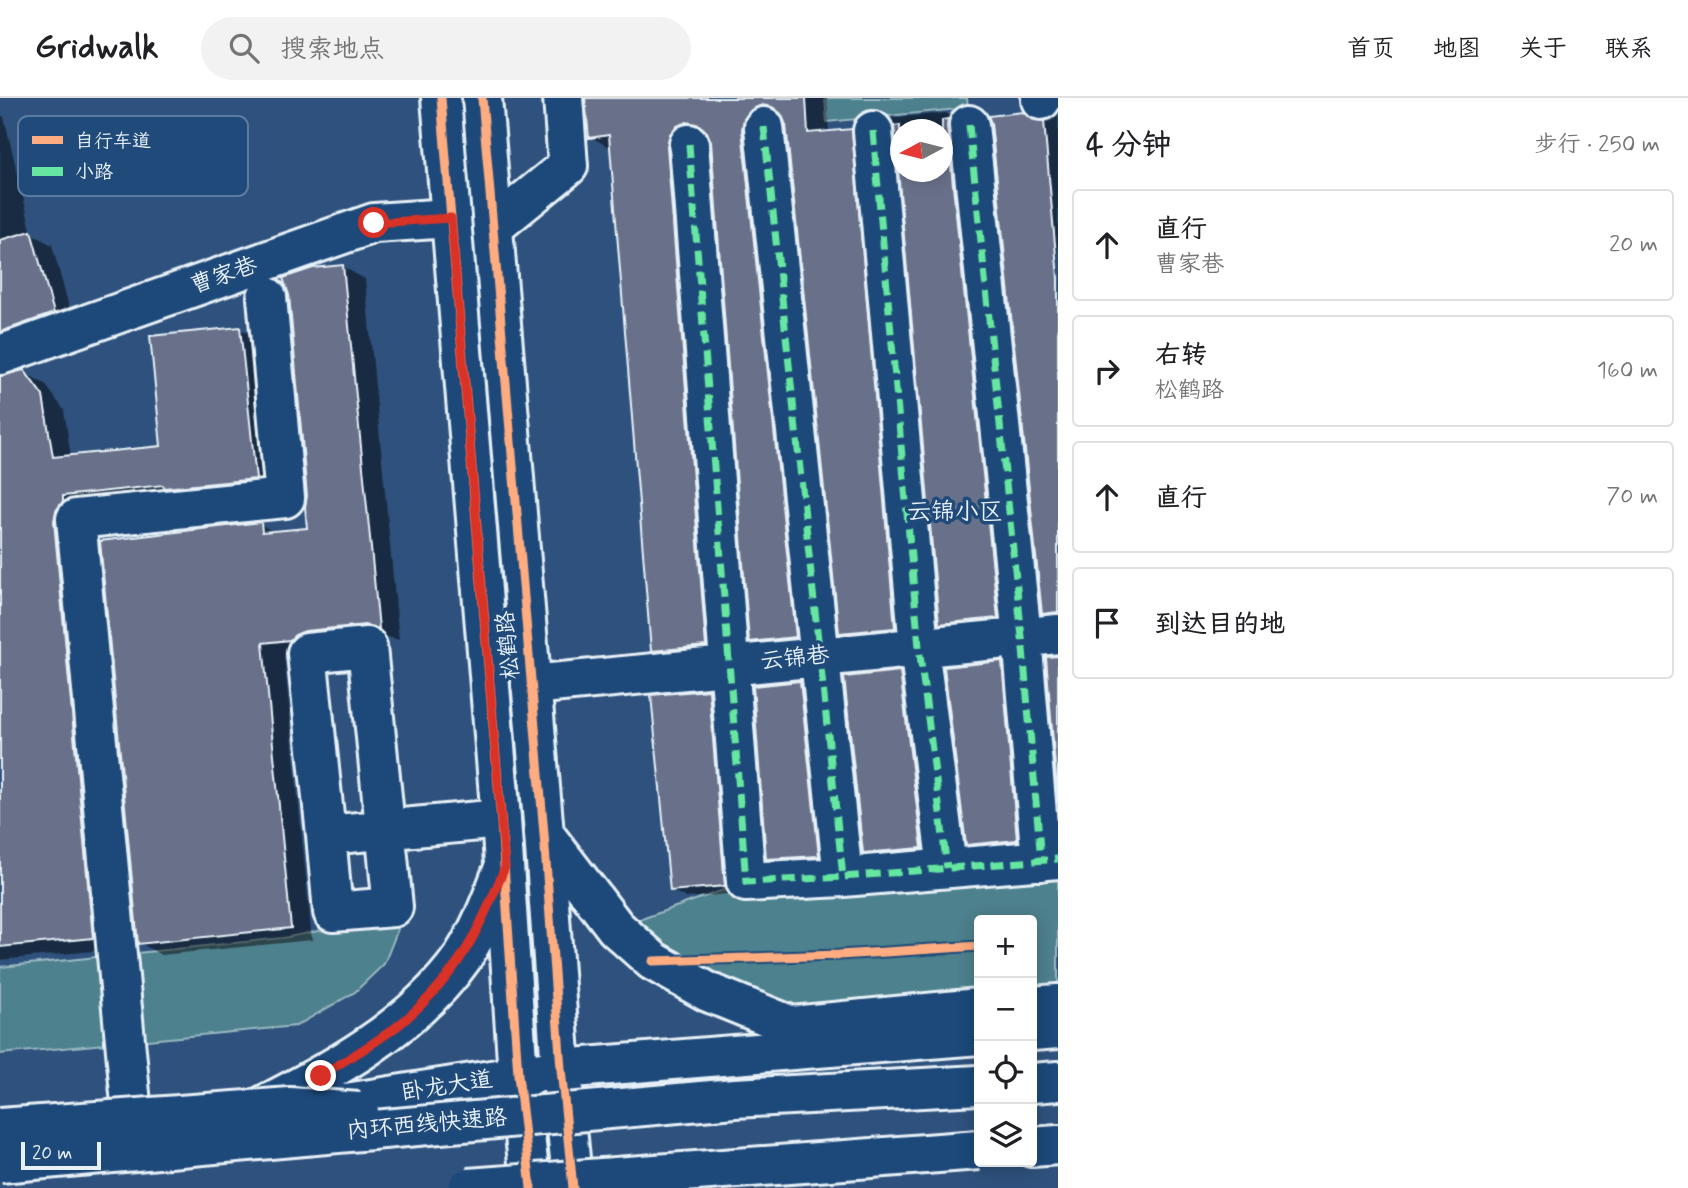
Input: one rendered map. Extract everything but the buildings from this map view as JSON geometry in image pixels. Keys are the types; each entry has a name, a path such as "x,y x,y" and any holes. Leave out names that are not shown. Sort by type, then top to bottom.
{"main road":[{"name":"松鹤路","path":"442,98 505,867 518,1075 531,1188"},
{"name":"松鹤路","path":"482,98 573,1188"},
{"path":"493,227 568,166 563,98"},
{"path":"689,144 746,882 842,877 1049,860 1040,636 969,125"},
{"path":"764,127 842,877"},
{"path":"873,131 919,647 947,868"},
{"name":"曹家巷","path":"0,355 374,223 451,218"},
{"path":"267,297 285,498 76,519 147,1135 226,1124 321,1076 404,1020 438,988 462,957 482,924 505,867"},
{"name":"云锦巷","path":"531,685 1040,636"},
{"path":"367,648 393,907 333,912 326,835 307,653 367,648"},
{"path":"326,835 501,819"},
{"path":"544,834 616,928 653,961 708,992 792,1026 974,1009"},
{"path":"1037,1006 1058,1004"},
{"path":"1037,1031 1058,1029"},
{"name":"卧龙大道","path":"0,1146 147,1135 561,1069 974,1035"},
{"path":"1037,1083 1058,1081"},
{"name":"内环西线快速路","path":"0,1163 734,1098 974,1085"},
{"path":"0,1128 290,1107 492,1122 734,1098"},
{"path":"1037,1147 1058,1145"},
{"path":"468,1188 974,1150"},
{"path":"628,1188 741,1167"}],"green space":[{"path":"825,98 967,98 968,108 827,122"},
{"path":"1058,859 1058,1004 1037,1006 1037,915 974,915 974,1008 792,1026 616,928 746,882"},
{"path":"391,919 398,929 384,964 355,992 296,1026 0,1054 0,967 283,938"}],"marked path":[{"path":"969,125 1022,637 1041,861"},
{"path":"764,127 843,877 1058,859"},
{"path":"873,131 919,647 947,868"},
{"path":"689,144 746,882 843,877"}],"cycle path":[{"path":"441,98 501,819 518,1075 531,1188"},
{"path":"482,98 573,1188"},
{"path":"653,961 839,955 974,946"}],"district":[{"name":"云锦小区","path":"955,512"}],"route":[{"path":"321,1076 404,1020 438,988 462,957 482,924 505,867 451,218 374,223"}]}
